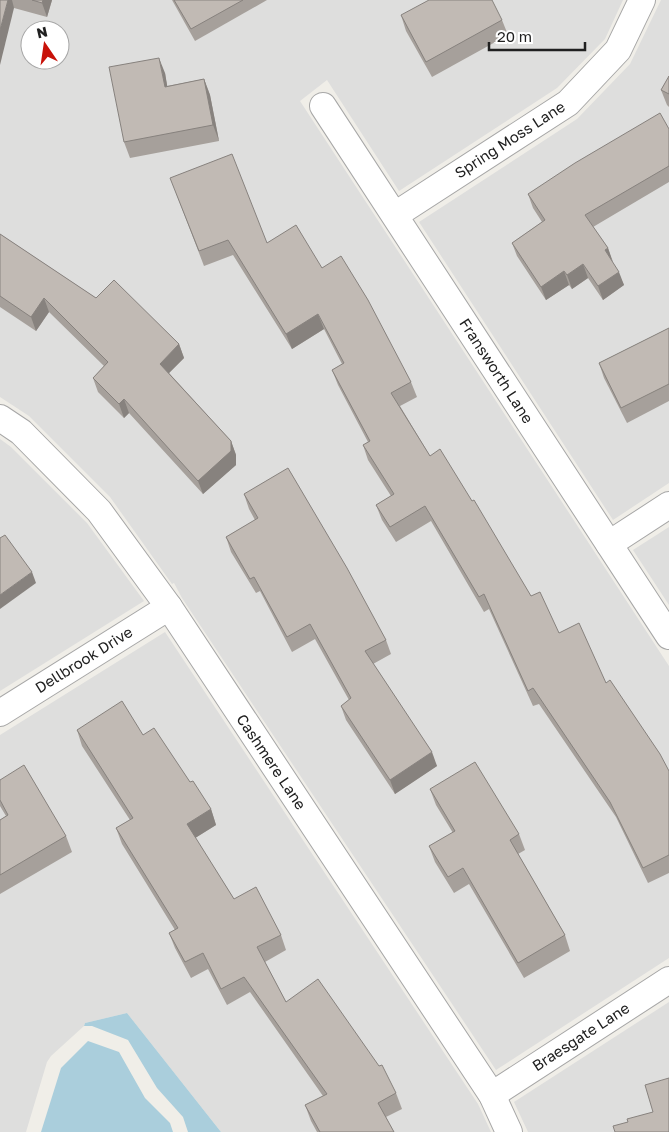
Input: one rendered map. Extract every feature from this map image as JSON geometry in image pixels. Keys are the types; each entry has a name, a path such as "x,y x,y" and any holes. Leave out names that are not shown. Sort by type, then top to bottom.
{"street":[{"name":"Spring Moss Lane","path":"395,216 568,103 618,50 642,0"},
{"name":"Fransworth Lane","path":"323,106 669,636"},
{"name":"Cashmere Lane","path":"0,418 21,432 99,511 169,607 492,1095 509,1132"},
{"path":"609,544 669,505"},
{"name":"Dellbrook Drive","path":"0,713 169,607"},
{"name":"Braesgate Lane","path":"492,1095 669,980"}],"shaded area":[{"path":"0,0 623,0 605,39 557,88 399,191 327,80 300,101 669,666 669,958 496,1070 182,598 174,583 172,584 110,497 29,416 0,397"},
{"path":"661,0 669,0 669,483 613,520 419,222 577,119 630,64"},
{"path":"0,439 11,447 87,523 144,601 0,691"},
{"path":"669,527 669,605 633,550"},
{"path":"165,632 478,1104 491,1132 221,1132 127,1013 85,1023 47,1062 26,1132 0,1132 0,735"},
{"path":"669,1002 669,1132 528,1132 514,1102"}],"water":[{"path":"127,1013 221,1132 188,1132 183,1117 157,1088 128,1040 92,1026 84,1026 85,1023"},
{"path":"88,1041 119,1052 145,1098 170,1123 173,1132 41,1132 61,1068"}],"building":[{"path":"0,0 8,0 0,30"},
{"path":"32,0 43,0 42,3"},
{"path":"174,0 243,0 191,29"},
{"path":"429,0 492,0 502,20 426,62 401,15"},
{"path":"159,58 165,87 204,79 213,125 124,142 109,67"},
{"path":"669,76 669,94 661,90"},
{"path":"660,113 669,129 669,166 585,215 608,248 605,250 619,272 598,286 583,264 567,275 564,271 541,287 512,243 545,220 528,194 575,163"},
{"path":"232,154 267,243 296,225 322,268 341,256 368,300 411,382 391,393 430,456 440,449 472,501 474,500 531,596 540,592 559,633 579,623 606,683 610,680 660,754 669,771 669,855 643,868 610,802 533,688 528,691 484,594 479,597 425,506 390,527 376,505 394,494 363,445 370,441 332,370 344,363 318,314 286,334 228,240 199,251 170,178"},
{"path":"0,234 96,298 114,280 179,344 160,364 231,441 231,451 198,481 124,399 119,404 93,378 108,362 44,298 31,317 0,296"},
{"path":"669,328 669,384 621,408 599,363"},
{"path":"288,468 347,568 386,640 365,651 432,752 390,780 341,706 351,698 310,624 287,637 254,577 250,579 226,537 258,518 244,494"},
{"path":"5,535 32,572 0,595 0,538"},
{"path":"122,701 143,735 154,728 190,782 193,781 211,809 187,824 234,899 256,887 281,935 257,947 286,1002 318,979 379,1066 382,1065 396,1093 378,1103 394,1132 320,1132 305,1105 327,1094 244,977 221,989 203,953 185,962 169,933 178,928 116,828 133,818 77,730"},
{"path":"475,762 519,834 510,840 565,935 518,963 463,868 448,877 429,846 455,831 430,789"},
{"path":"24,765 66,836 0,875 0,820 8,815 0,800 0,780"},
{"path":"669,1078 669,1132 615,1132 613,1126 628,1122 627,1119 653,1112 645,1085"}]}
